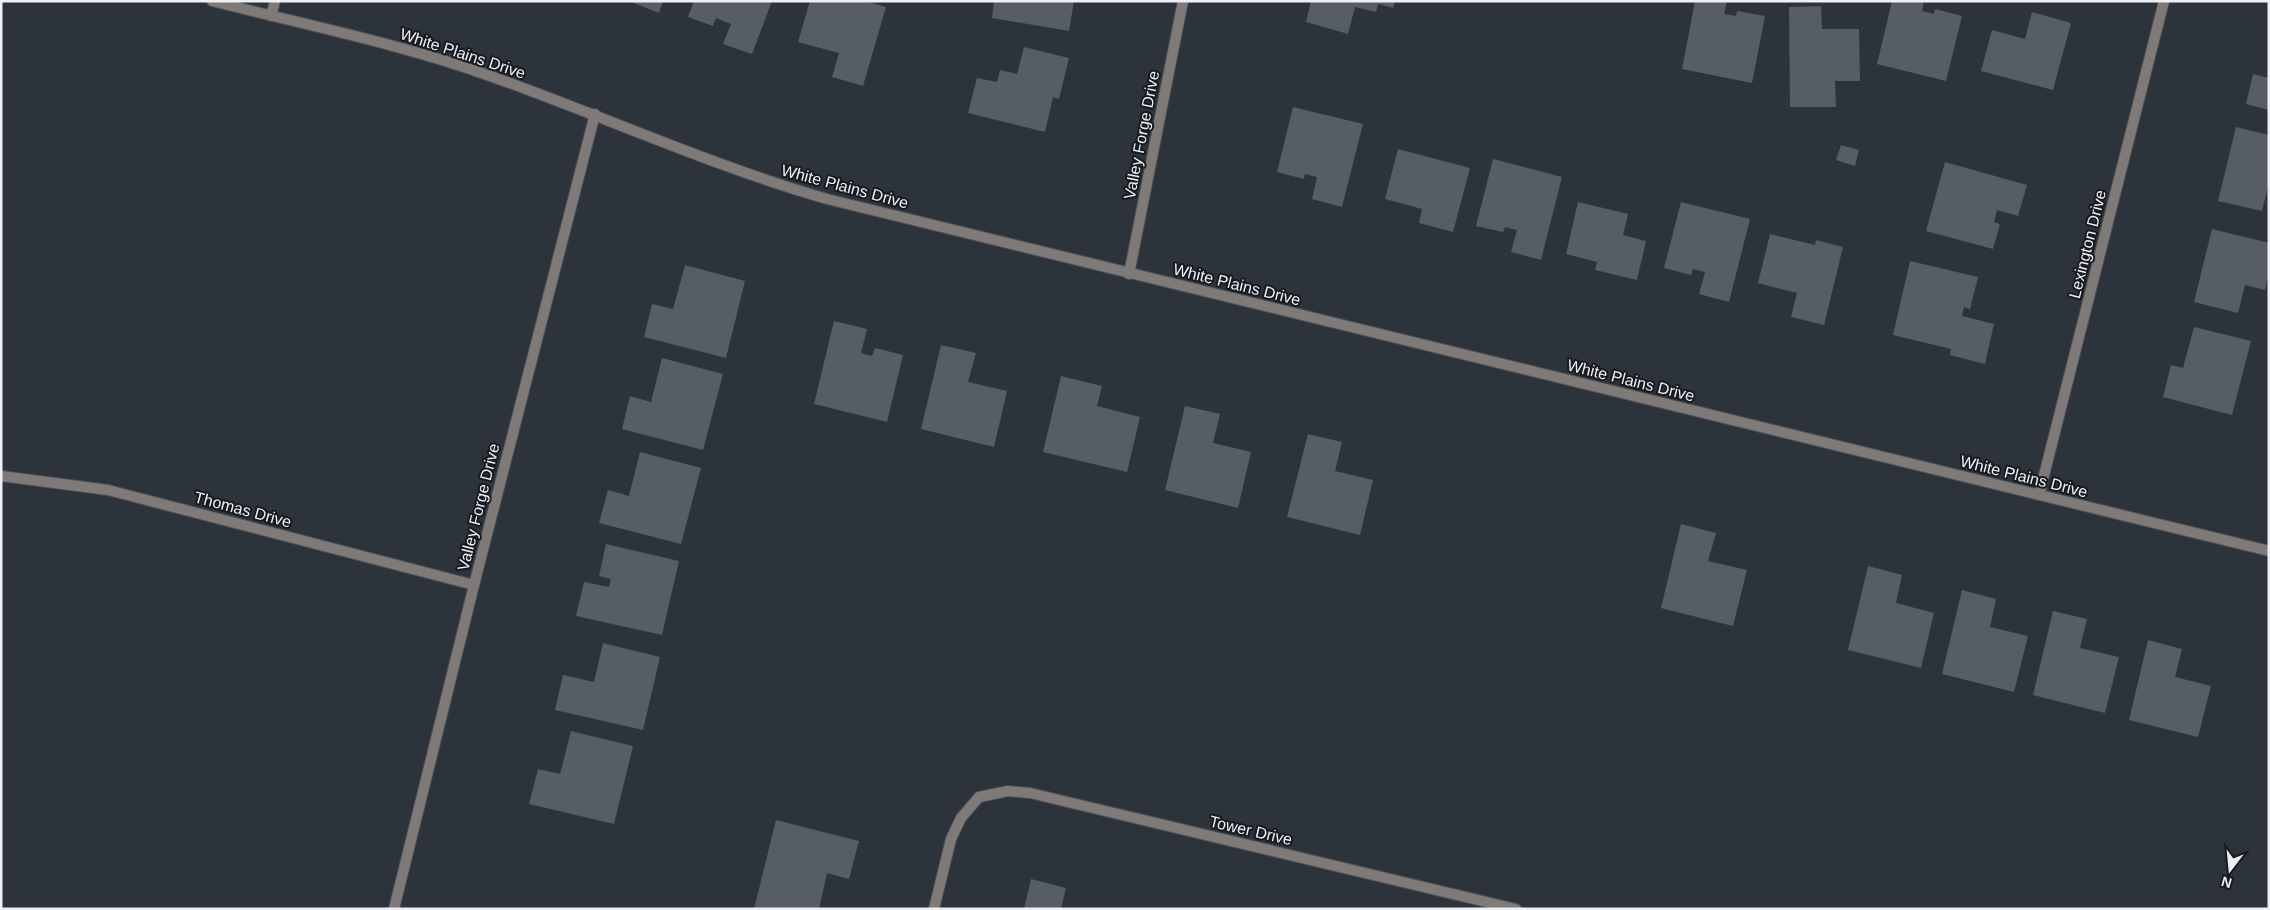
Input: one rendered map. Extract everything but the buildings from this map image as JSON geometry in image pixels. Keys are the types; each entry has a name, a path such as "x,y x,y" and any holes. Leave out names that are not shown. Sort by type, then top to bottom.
{"street":[{"name":"White Plains Drive","path":"212,1 424,54 595,114 769,182 827,199 2269,551"},
{"path":"271,16 275,1"},
{"name":"Valley Forge Drive","path":"1129,274 1183,1"},
{"name":"Lexington Drive","path":"2039,495 2164,1"},
{"name":"Valley Forge Drive","path":"394,909 474,585 595,114"},
{"name":"Thomas Drive","path":"1,476 108,490 474,585"},
{"name":"Tower Drive","path":"934,909 951,839 961,818 979,797 1008,790 1030,793 1516,909"}]}
